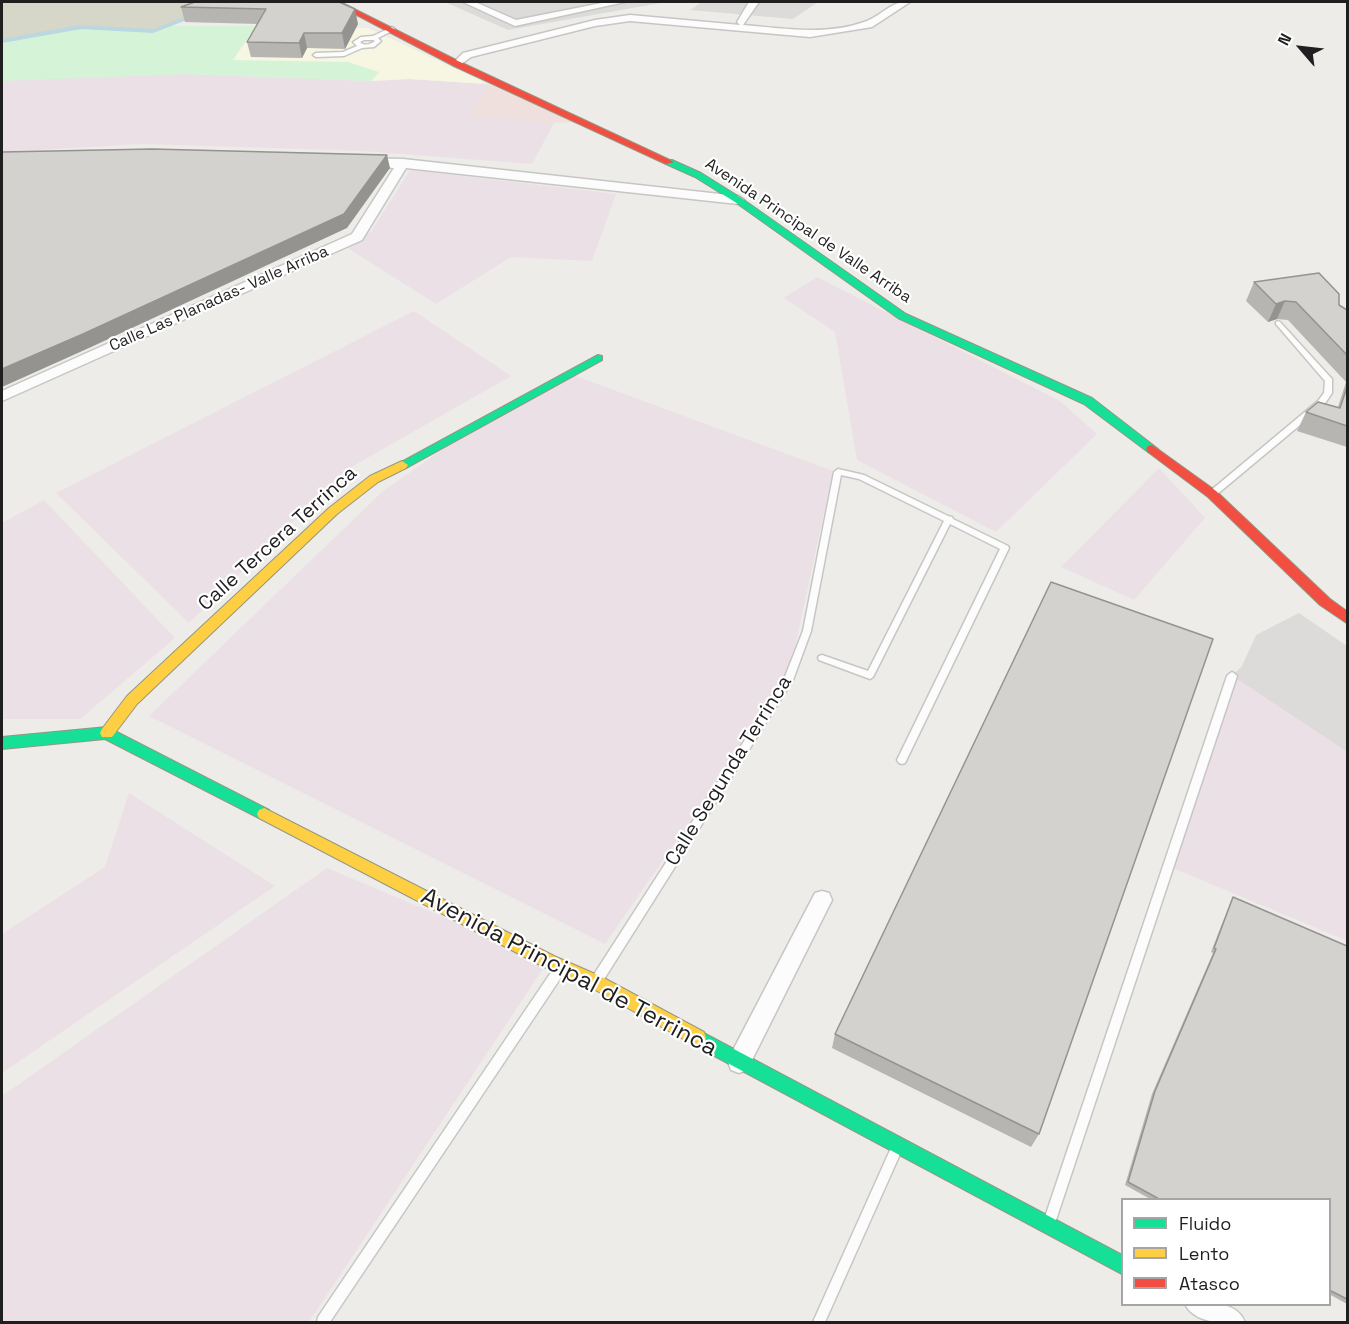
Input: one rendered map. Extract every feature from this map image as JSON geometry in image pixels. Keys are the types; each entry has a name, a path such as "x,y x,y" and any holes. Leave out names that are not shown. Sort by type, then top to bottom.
{"street":[{"name":"Avenida Principal de Valle Arriba","path":"335,2 455,62 698,175 738,200 902,316 1088,400 1212,494 1325,602 1347,619"},
{"path":"468,2 515,23 620,2"},
{"path":"554,2 593,21"},
{"path":"742,22 754,2"},
{"path":"455,62 462,53 593,21 629,16 672,15 806,28 861,21 887,2"},
{"path":"455,62 466,55 595,23 630,18 810,34 868,25 904,2"},
{"path":"356,162 403,163 738,200"},
{"name":"Calle Las Planadas- Valle Arriba","path":"2,396 357,237 403,163"},
{"name":"Calle Tercera Terrinca","path":"106,733 132,700 333,512 374,479 470,430 598,358"},
{"path":"2,743 106,733"},
{"name":"Avenida Principal de Terrinca","path":"106,733 562,967 596,982 897,1147 1121,1264"},
{"path":"740,1062 822,900"},
{"path":"1200,1306 1232,1323"}],"lane":[{"path":"316,55 344,54 361,46 375,44 378,41 374,38 392,29"},
{"path":"1212,494 1321,403 1329,393 1329,381 1278,323"},
{"name":"Calle Segunda Terrinca","path":"596,982 788,680 807,631 837,472 861,477 949,519"},
{"path":"822,658 870,675 949,519 1005,548 902,760"},
{"path":"1048,1225 1232,676"},
{"path":"323,1323 562,967"},
{"path":"819,1323 897,1147"}],"shaded area":[{"path":"2,2 223,2 153,31 81,27 2,40"},
{"path":"445,2 657,2 661,3 508,30"},
{"path":"702,2 818,2 793,19 690,10"},
{"path":"256,26 368,28 488,84 409,79 371,81 379,72 233,60"},
{"path":"185,74 370,81 409,79 488,84 470,115 554,123 532,164 362,151 144,144 2,152 2,80"},
{"path":"488,84 581,122 544,123 469,115"},
{"path":"410,170 616,194 592,261 511,257 436,304 346,247 371,232"},
{"path":"817,277 1060,401 1097,434 996,532 857,460 835,332 784,298"},
{"path":"414,311 511,376 346,470 189,623 56,493"},
{"path":"573,375 833,471 788,680 605,944 149,716 382,492 470,430"},
{"path":"1159,468 1205,518 1134,600 1061,567"},
{"path":"44,500 175,638 80,719 2,719 2,523"},
{"path":"1299,613 1347,646 1347,752 1232,676 1242,666 1256,635"},
{"path":"1232,676 1347,752 1347,941 1168,866"},
{"path":"129,793 275,886 2,1073 2,934 105,867"},
{"path":"327,868 548,961 309,1322 2,1322 2,1096"}],"green space":[{"path":"167,26 256,26 233,60 348,62 379,72 371,81 185,74 2,81 2,40 81,27 153,31"}],"building":[{"path":"195,2 339,2 355,9 342,33 304,33 299,43 247,42 266,9 181,7"},
{"path":"152,149 387,155 344,214 2,369 2,152"},
{"path":"1319,273 1339,294 1339,305 1347,310 1347,355 1296,302 1285,301 1276,304 1254,282"},
{"path":"1347,387 1347,426 1306,412 1318,402 1340,408"},
{"path":"1051,582 1213,639 1039,1134 835,1034"},
{"path":"1233,897 1347,946 1347,1299 1331,1291 1331,1198 1157,1198 1128,1182 1155,1091 1216,949 1214,948"}],"waterway":[{"path":"2,41 81,27 153,31 192,16"}],"traffic: fast":[{"path":"669,162 698,175 738,200 902,316 1088,401 1152,449"},
{"path":"402,465 598,358"},
{"path":"2,743 107,733 264,814"},
{"path":"698,1038 1121,1264"}],"traffic: slow":[{"path":"107,733 132,700 333,511 374,479 402,465"},
{"path":"264,814 548,961 596,982 698,1038"}],"traffic: jam":[{"path":"335,2 457,64 669,162"},
{"path":"1152,449 1212,494 1325,602 1348,619"}]}
